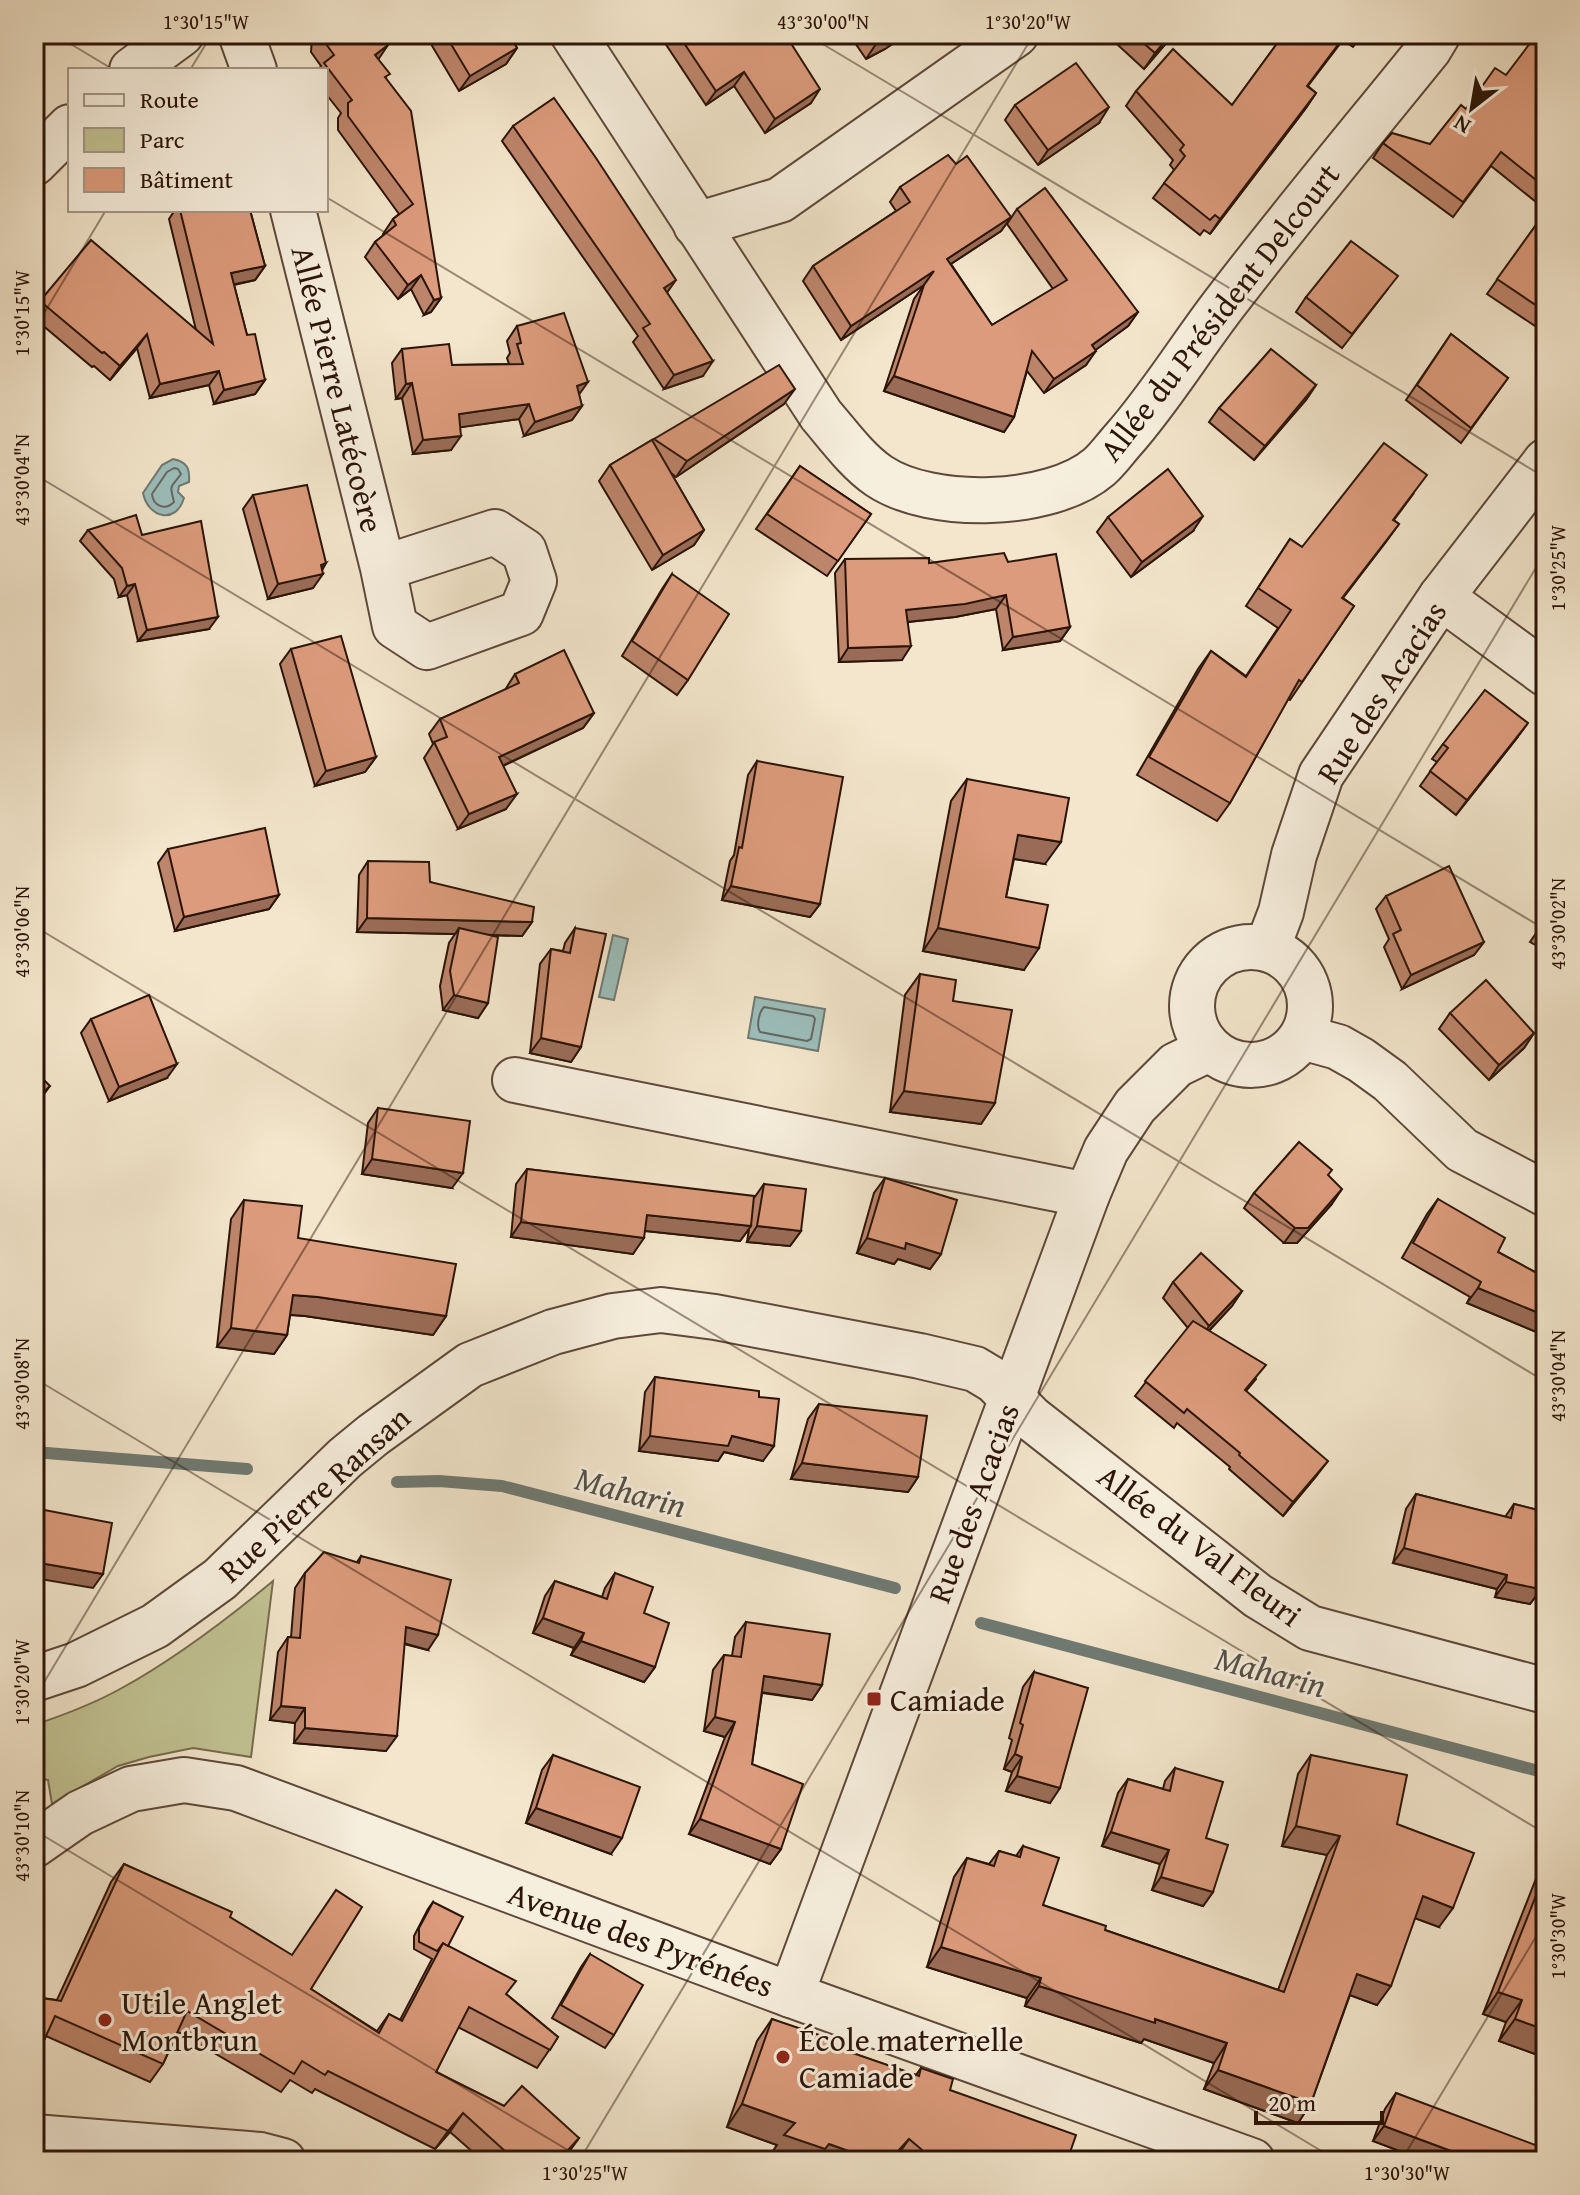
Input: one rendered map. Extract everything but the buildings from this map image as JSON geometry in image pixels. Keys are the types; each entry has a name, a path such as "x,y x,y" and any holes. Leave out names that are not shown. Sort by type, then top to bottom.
{"street":[{"path":"135,68 181,34"},
{"path":"241,34 253,68"},
{"name":"Allée du Président Delcourt","path":"573,34 821,415 855,455 880,477 917,493 956,499 996,500 1033,496 1071,484 1099,467 1136,425 1227,300 1438,34"},
{"path":"696,225 780,200 1016,34"},
{"path":"34,163 68,129"},
{"name":"Allée Pierre Latécoère","path":"294,212 383,568"},
{"name":"Rue des Acacias","path":"1267,949 1281,912 1294,855 1321,775 1441,597 1546,461"},
{"path":"1441,597 1546,674"},
{"path":"1248,947 1267,949 1284,957 1297,969 1307,985 1309,1021 1302,1037 1288,1053 1269,1063 1247,1066 1226,1061 1209,1049 1197,1033 1191,1014 1192,994 1199,976 1211,961 1229,951 1248,947"},
{"path":"1302,1037 1338,1047 1361,1060 1390,1081 1462,1150 1546,1194"},
{"name":"Rue des Acacias","path":"791,1995 1106,1150 1135,1106 1176,1065 1209,1049"},
{"path":"515,1080 1087,1195"},
{"name":"Rue Pierre Ransan","path":"34,1679 76,1665 155,1626 220,1579 345,1458 405,1411 470,1365 553,1332 613,1316 661,1310 715,1317 975,1369 995,1381 1012,1400"},
{"name":"Allée du Val Fleuri","path":"1012,1400 1258,1596 1310,1628 1546,1691"},
{"name":"Avenue des Pyrénées","path":"34,1845 80,1813 131,1789 184,1780 236,1788 791,1995 1252,2161"},
{"path":"34,2137 260,2155 283,2161"}],"green space":[{"path":"273,1581 251,1757 193,1748 149,1757 118,1766 52,1804 48,1780 34,1778 34,1725 110,1694 160,1665"}],"water":[{"path":"173,459 187,466 189,482 179,486 178,492 184,498 180,507 169,515 162,515 150,508 143,493 162,465"},
{"path":"613,935 628,939 614,1000 599,997"},
{"path":"755,997 825,1009 818,1051 748,1038"}],"waterway":[{"name":"Maharin","path":"34,1452 247,1469"},
{"name":"Maharin","path":"397,1482 439,1481 502,1486 895,1588"},
{"name":"Maharin","path":"981,1623 1546,1773"}],"place":[{"name":"Camiade","path":"874,1699"},
{"name":"Utile Anglet Montbrun","path":"105,2020"},
{"name":"École maternelle Camiade","path":"783,2057"}]}
